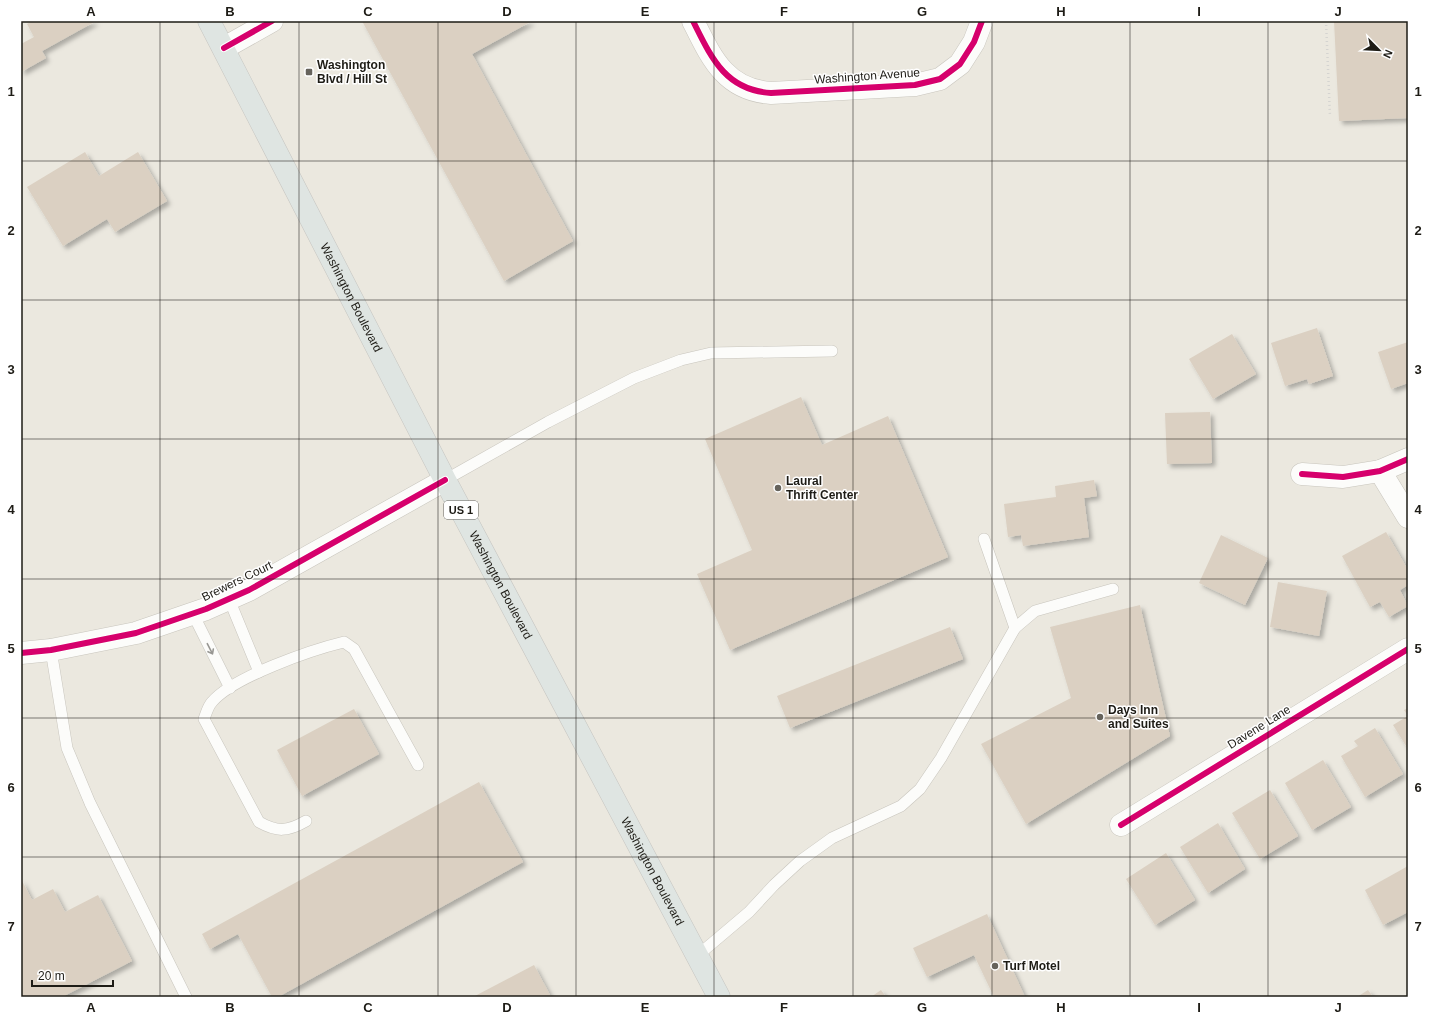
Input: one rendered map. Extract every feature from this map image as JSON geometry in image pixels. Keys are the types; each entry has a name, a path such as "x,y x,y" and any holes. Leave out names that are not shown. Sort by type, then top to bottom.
{"main road":[{"name":"Washington Boulevard","path":"209,21 445,480 719,997"}],"street":[{"path":"224,48 272,21"},
{"name":"Washington Avenue","path":"693,21 711,58 729,77 746,87 759,92 771,93 915,85 940,80 960,64 974,42 982,21"},
{"path":"1302,474 1343,477 1380,471 1408,459"},
{"path":"1380,471 1408,517"},
{"name":"Brewers Court","path":"21,653 51,650 136,632 193,614 249,590 445,480"},
{"name":"Davene Lane","path":"1121,825 1408,649"}],"lane":[{"path":"445,480 548,422 634,378 680,360 711,353 832,351"},
{"path":"984,539 1015,628"},
{"path":"697,956 749,912 774,885 800,861 832,838 901,806 920,789 941,758 1015,628 1035,610 1113,589"},
{"path":"229,599 259,672"},
{"path":"193,614 230,688"},
{"path":"306,821 294,828 273,829 259,822 204,719 212,702 230,688 259,672 344,642 354,649 418,765"},
{"path":"51,650 66,748 90,803 186,997"}],"path":[{"path":"1326,21 1330,116"}],"building":[{"path":"32,21 96,21 42,51 46,58 21,72 21,44 34,37 27,24"},
{"path":"362,21 532,21 472,54 573,241 504,281"},
{"path":"1334,21 1408,21 1408,118 1339,121"},
{"path":"85,152 99,176 138,152 167,201 115,232 107,219 63,246 27,187"},
{"path":"1317,328 1333,376 1309,384 1307,379 1285,386 1271,343"},
{"path":"1232,334 1256,374 1213,399 1189,359"},
{"path":"1408,342 1408,383 1391,389 1378,352"},
{"path":"801,397 822,445 888,416 948,557 730,650 697,574 752,550 705,439"},
{"path":"1210,412 1212,463 1167,464 1165,413"},
{"path":"1094,480 1097,496 1084,498 1089,537 1023,546 1021,535 1008,537 1004,504 1056,497 1055,486"},
{"path":"1386,532 1408,570 1408,585 1400,590 1408,606 1389,617 1380,602 1370,607 1342,556"},
{"path":"1221,535 1268,558 1245,605 1199,583"},
{"path":"1278,582 1327,591 1319,636 1270,627"},
{"name":"Days Inn and Suites","path":"1140,605 1170,736 1026,824 981,744 1071,698 1050,627"},
{"path":"950,627 963,659 790,728 777,696"},
{"path":"1408,708 1408,716 1404,710"},
{"path":"354,709 379,754 302,796 277,750"},
{"path":"1408,716 1408,749 1393,725"},
{"path":"1375,728 1403,774 1365,797 1341,756 1358,746 1354,741"},
{"path":"1323,760 1351,807 1312,830 1285,783"},
{"path":"479,782 523,862 278,997 272,997 238,934 210,949 202,934"},
{"path":"1270,790 1298,836 1260,859 1232,813"},
{"path":"1218,823 1245,869 1208,893 1180,847"},
{"path":"1166,853 1195,900 1155,925 1126,879"},
{"path":"1408,866 1408,912 1383,925 1365,890"},
{"path":"21,879 32,900 53,889 65,912 98,895 132,961 62,997 21,997"},
{"name":"Turf Motel","path":"987,914 1025,997 994,997 974,955 927,977 913,948"},
{"path":"534,965 551,997 473,997"},
{"path":"881,990 886,997 871,997"},
{"path":"1368,990 1373,997 1357,997"}],"cycle path":[{"path":"224,48 272,21"},
{"path":"693,21 713,59 731,78 742,86 755,91 771,93 915,85 940,79 960,64 974,42 982,21"},
{"path":"1302,474 1343,477 1380,471 1408,459"},
{"path":"21,653 51,650 136,633 206,609 249,590 445,480"},
{"path":"1121,825 1408,649"}],"place":[{"name":"Washington Blvd / Hill St","path":"309,72"},
{"name":"Laural Thrift Center","path":"778,488"},
{"name":"Days Inn and Suites","path":"1100,717"},
{"name":"Turf Motel","path":"995,966"}]}
